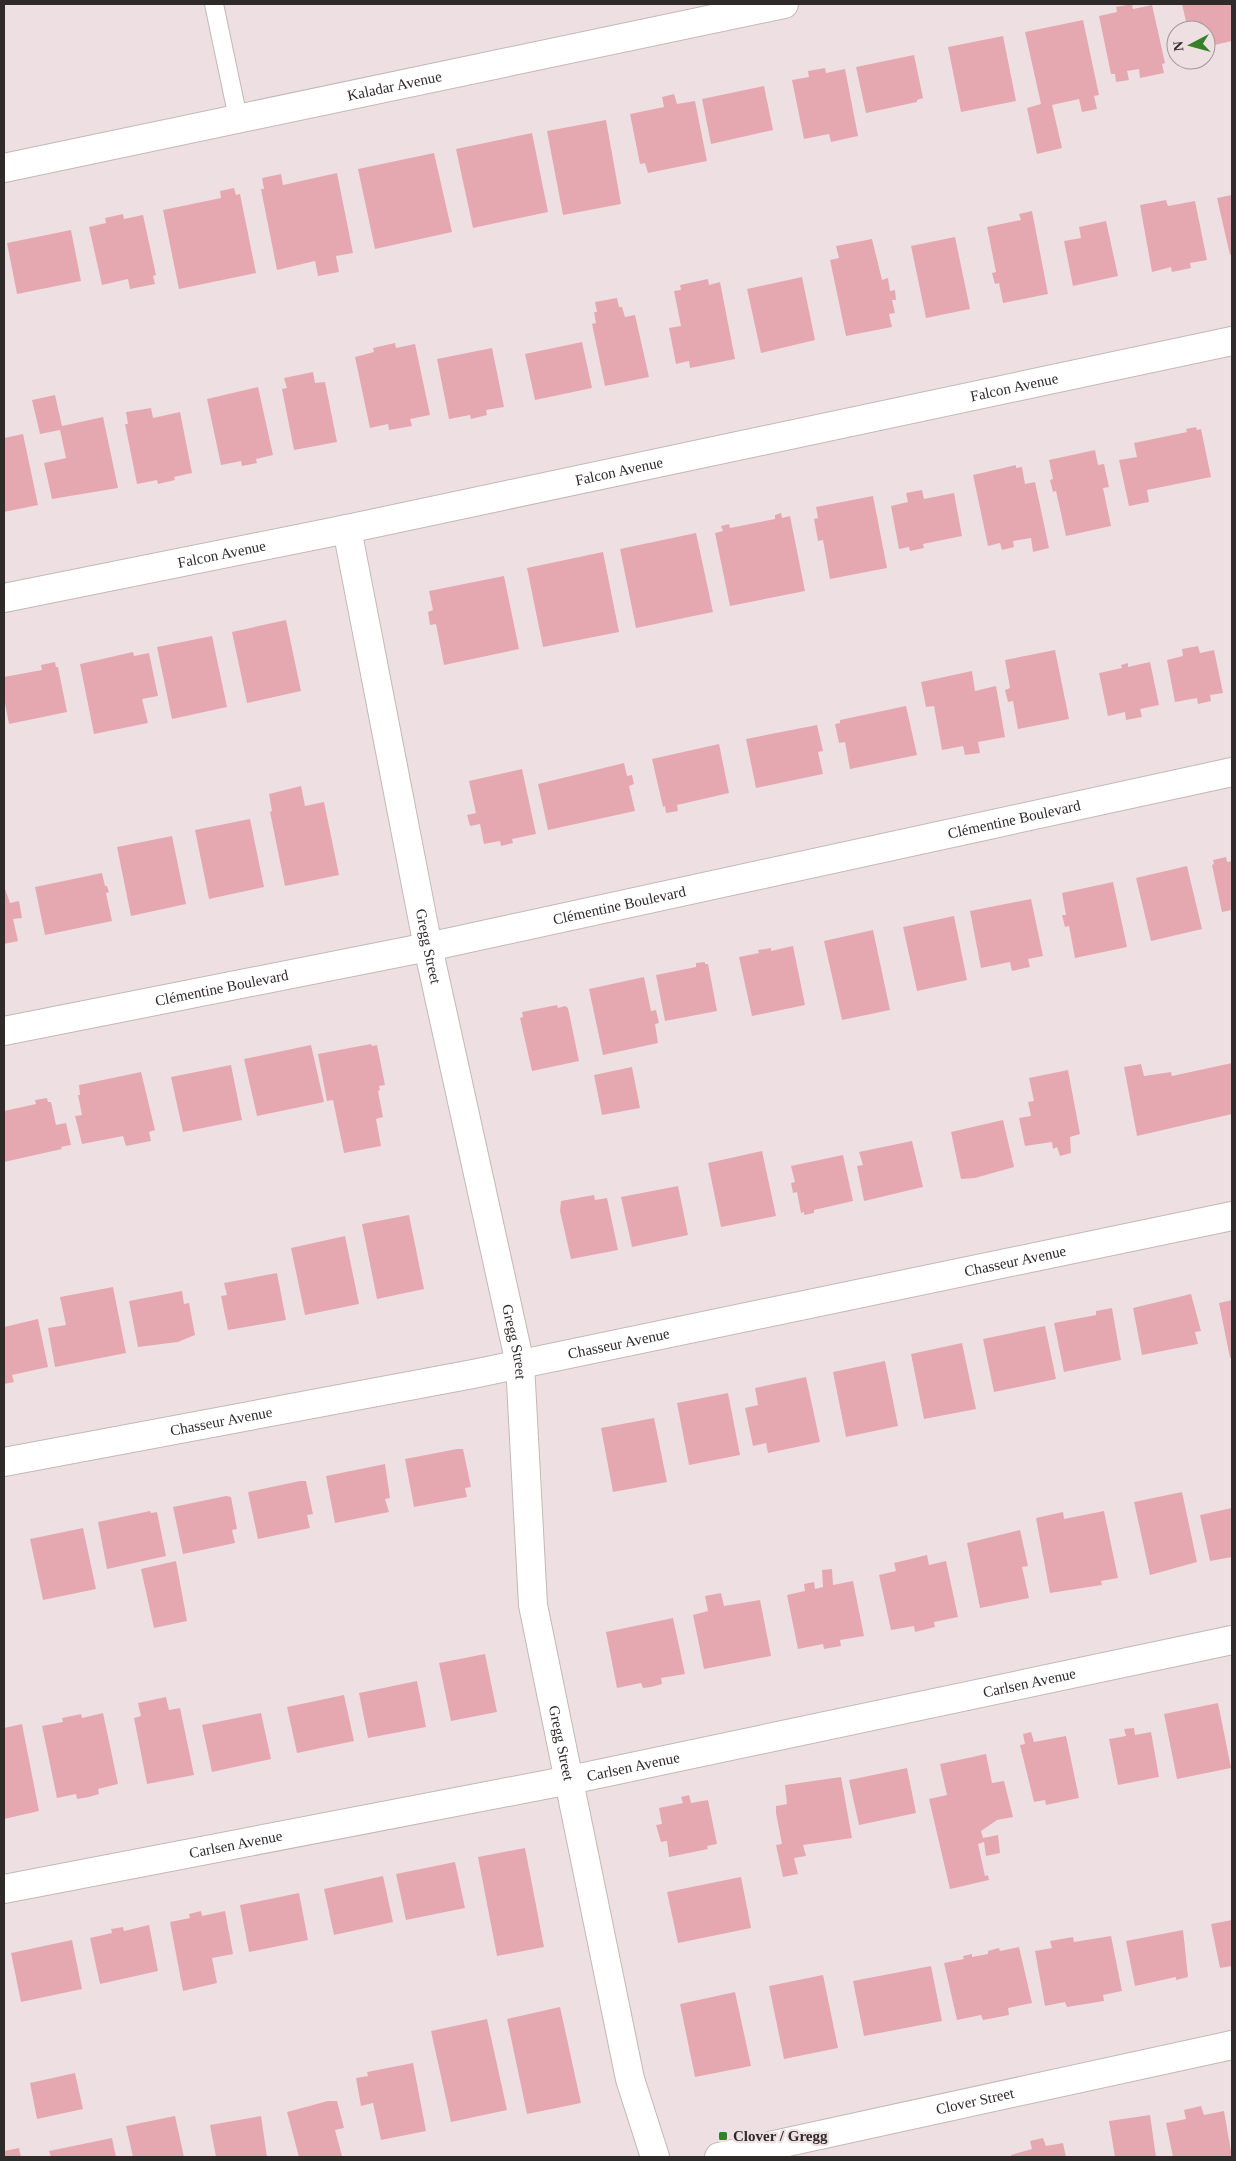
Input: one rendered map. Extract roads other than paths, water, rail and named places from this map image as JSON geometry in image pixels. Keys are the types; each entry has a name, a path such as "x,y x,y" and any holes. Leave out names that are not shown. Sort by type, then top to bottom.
{"street":[{"name":"Kaladar Avenue","path":"4,168 784,4"},
{"name":"Falcon Avenue","path":"4,598 346,529 1232,341"},
{"name":"Gregg Street","path":"346,529 428,947 520,1364 533,1605 630,2079 655,2157"},
{"name":"Clémentine Boulevard","path":"4,1031 428,947 1232,772"},
{"name":"Chasseur Avenue","path":"4,1462 520,1364 1232,1216"},
{"name":"Carlsen Avenue","path":"4,1888 570,1780 1232,1640"},
{"name":"Clover Street","path":"719,2157 1232,2045"}],"lane":[{"path":"214,4 238,118"}],"place":[{"name":"Clover / Gregg","path":"723,2136"}]}
